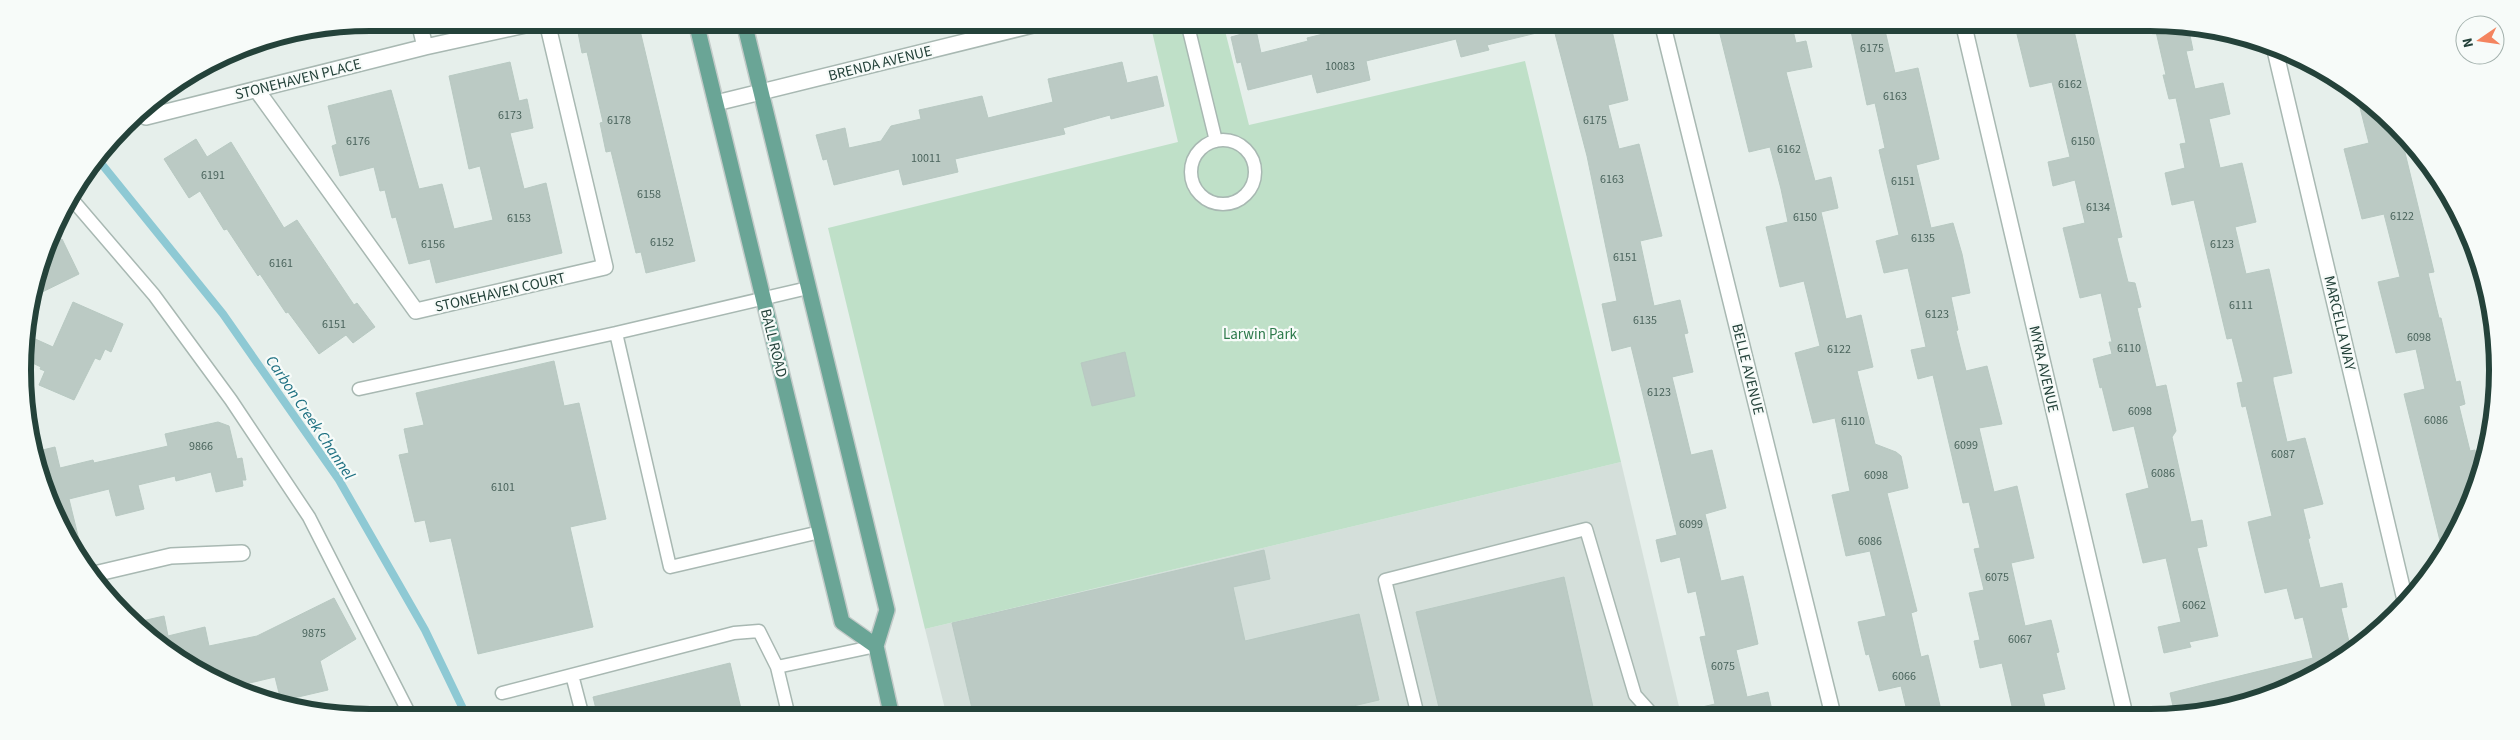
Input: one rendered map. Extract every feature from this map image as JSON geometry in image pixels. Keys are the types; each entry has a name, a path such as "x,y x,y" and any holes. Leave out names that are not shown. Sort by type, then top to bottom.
{"main road":[{"name":"BALL ROAD","path":"698,31 842,622 876,646"},
{"path":"746,31 887,610 876,646 890,709"}],"street":[{"path":"421,31 425,47 498,31"},
{"name":"STONEHAVEN COURT","path":"256,90 416,311 605,267 549,31"},
{"name":"BRENDA AVENUE","path":"716,103 1008,31"},
{"name":"BELLE AVENUE","path":"1664,31 1832,709"},
{"name":"MYRA AVENUE","path":"1965,31 2124,709"},
{"name":"STONEHAVEN PLACE","path":"146,117 425,47"},
{"name":"MARCELLA WAY","path":"2276,56 2404,594"},
{"path":"99,573 171,556 242,553"}],"lane":[{"path":"1189,31 1216,141"},
{"path":"1216,141 1238,143 1246,150 1253,164 1254,180 1250,190 1233,202 1212,202 1196,190 1192,180 1194,160 1199,151 1216,141"},
{"path":"76,203 154,295 230,400 309,517 407,709"},
{"path":"359,389 616,333 808,288"},
{"path":"616,333 670,567 820,532"},
{"path":"1416,709 1385,580 1586,529 1635,695 1648,709"},
{"path":"502,693 734,633 759,631 777,667 787,709"},
{"path":"777,667 876,646"},
{"path":"572,675 581,709"}],"shaded area":[{"path":"1621,462 1680,709 945,709 925,629"}],"green space":[{"name":"Larwin Park","path":"1152,31 1225,31 1249,125 1525,61 1621,462 925,629 828,228 1178,142"}],"building":[{"path":"578,31 640,31 695,261 646,273 641,252 636,253 611,151 606,152 600,123 603,122 587,52 582,53"},
{"path":"1256,31 1261,53 1308,41 1307,38 1335,31 1545,31 1487,45 1489,50 1461,57 1456,39 1366,61 1370,80 1317,93 1312,74 1248,90 1241,62 1237,63 1231,37"},
{"path":"1554,31 1612,31 1628,100 1608,105 1619,149 1639,144 1662,236 1640,241 1654,306 1680,300 1688,333 1684,334 1693,372 1672,377 1691,455 1712,450 1720,483 1726,508 1705,514 1721,581 1743,576 1758,644 1736,650 1747,697 1768,692 1772,709 1702,709 1702,707 1715,704 1700,637 1706,636 1696,591 1688,593 1680,557 1661,562 1656,540 1677,535 1631,346 1612,351 1602,304 1617,301 1587,156"},
{"path":"1719,31 1793,31 1796,43 1806,41 1812,67 1786,72 1815,181 1831,177 1838,208 1821,212 1846,319 1861,315 1873,367 1857,371 1875,444 1896,452 1901,456 1908,488 1887,493 1917,611 1911,613 1921,657 1928,655 1941,709 1907,709 1901,686 1879,691 1869,654 1866,655 1858,622 1886,616 1870,551 1846,556 1832,495 1850,491 1835,418 1813,423 1795,353 1820,346 1804,281 1780,287 1766,227 1788,222 1770,147 1749,152"},
{"path":"1851,31 1885,31 1895,73 1918,68 1939,159 1916,165 1931,228 1953,223 1962,254 1970,293 1951,297 1958,330 1956,331 1966,371 1987,366 2002,424 1979,428 1994,492 2017,486 2034,558 2011,563 2025,626 2051,620 2059,652 2056,653 2065,689 2042,694 2046,709 2013,709 2002,663 1980,668 1974,641 1980,640 1969,593 1984,590 1974,549 1980,548 1969,502 1963,503 1933,375 1918,379 1911,350 1926,347 1908,268 1884,273 1876,241 1899,235 1879,150 1885,148 1875,103 1867,105"},
{"path":"2016,31 2074,31 2122,237 2117,238 2128,282 2135,283 2141,307 2137,308 2156,387 2166,385 2176,431 2172,437 2191,522 2202,520 2207,546 2197,548 2218,636 2189,642 2191,647 2164,653 2158,627 2181,622 2166,558 2143,563 2126,494 2149,488 2134,426 2113,431 2093,359 2112,354 2109,342 2112,342 2101,293 2080,298 2063,228 2085,223 2075,180 2053,186 2048,162 2070,157 2052,82 2030,87"},
{"path":"2156,31 2190,34 2193,50 2186,51 2195,89 2223,83 2230,114 2209,119 2220,168 2242,163 2256,222 2235,227 2246,274 2269,269 2292,373 2273,377 2273,381 2287,442 2305,438 2323,504 2303,509 2310,538 2308,539 2320,588 2342,583 2347,607 2341,608 2349,644 2300,674 2259,691 2216,702 2173,708 2170,693 2313,658 2303,617 2295,619 2287,588 2265,593 2248,522 2272,516 2246,406 2242,407 2237,383 2243,382 2232,338 2227,339 2194,200 2172,205 2165,173 2185,168 2180,144 2186,143 2176,98 2169,99 2163,75 2166,75"},
{"path":"510,62 519,101 527,99 533,128 510,133 524,189 546,183 562,253 436,283 430,259 409,264 396,217 392,218 385,190 380,191 374,167 340,176 332,146 337,144 328,106 391,90 419,189 442,184 454,229 493,220 480,166 469,169 449,76"},
{"path":"1122,62 1127,83 1157,76 1164,106 1111,119 1110,115 1063,128 1065,134 955,159 958,172 903,185 899,169 834,185 827,159 823,160 816,135 845,128 849,148 881,141 891,126 921,119 919,110 982,96 988,118 1053,102 1048,79"},
{"path":"2359,103 2390,130 2403,145 2434,272 2428,273 2456,382 2460,381 2465,404 2459,406 2470,451 2475,450 2477,458 2463,500 2441,543 2404,394 2425,389 2416,349 2396,353 2378,282 2400,277 2384,214 2362,219 2344,149 2369,143"},
{"path":"196,139 207,157 231,142 284,228 297,220 354,305 357,303 375,327 353,343 346,335 319,354 288,312 286,313 260,274 258,276 227,229 224,230 200,191 189,198 164,159"},
{"path":"58,237 60,240 62,239 79,274 41,293 49,261"},
{"path":"73,302 123,324 111,352 105,349 100,360 95,358 74,400 39,385 45,371 31,362 33,338 53,347"},
{"path":"1125,352 1135,396 1092,406 1081,363"},
{"path":"554,361 564,406 579,403 606,519 570,527 593,627 478,654 451,538 430,542 425,520 415,522 399,455 409,453 404,429 424,425 416,393"},
{"path":"218,422 229,426 237,459 242,458 246,480 242,480 243,486 216,492 211,472 176,481 175,476 138,485 144,509 116,516 109,489 69,499 80,544 57,500 41,450 55,447 60,468 93,460 94,463 168,446 165,434"},
{"path":"1264,550 1270,579 1233,587 1245,641 1359,614 1379,700 1340,709 972,709 952,623"},
{"path":"1564,577 1593,709 1439,709 1416,612"},
{"path":"334,598 356,639 320,661 328,690 290,699 280,696 275,677 244,684 240,683 182,652 142,621 164,616 168,636 205,627 209,646 257,636"},
{"path":"730,663 741,709 596,709 593,697"}],"waterway":[{"name":"Carbon Creek Channel","path":"101,164 223,314 339,480 425,630 463,709"}]}
